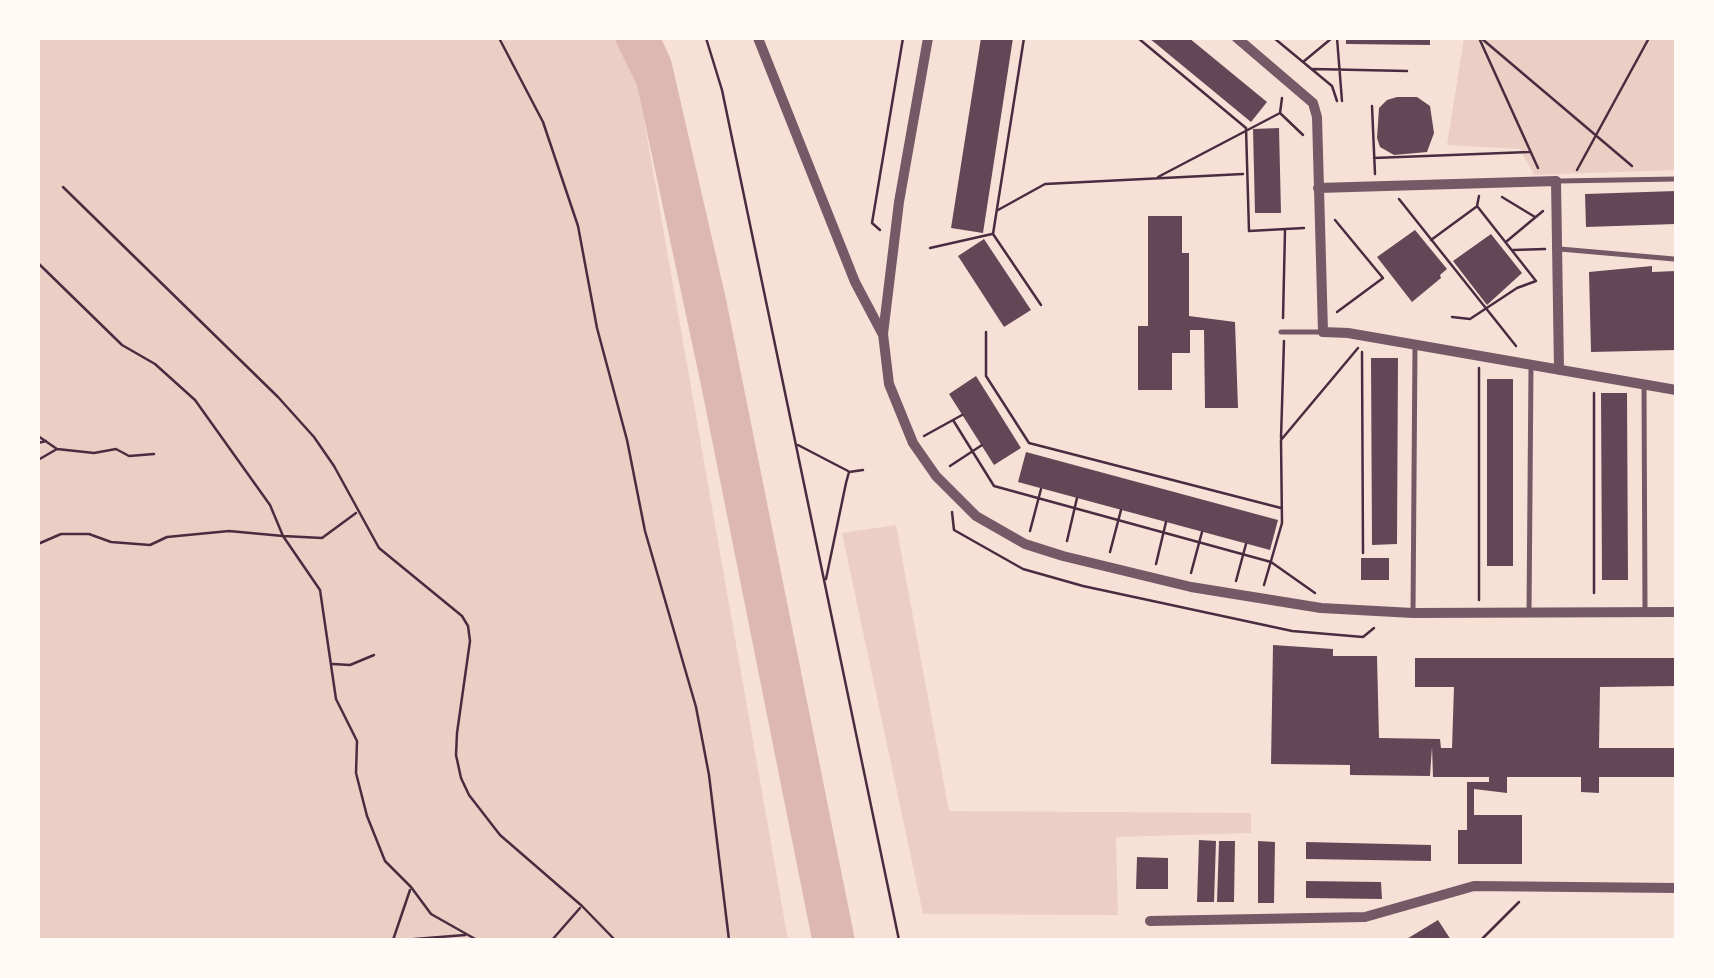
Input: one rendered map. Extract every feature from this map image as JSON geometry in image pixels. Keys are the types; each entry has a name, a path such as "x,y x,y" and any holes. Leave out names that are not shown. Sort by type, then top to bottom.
{"street":[{"path":"758,38 854,282 883,334"},
{"path":"928,38 899,202 883,334 889,384 912,442 936,476 976,516 1025,544 1152,579 1322,608 1413,613 1676,612"},
{"path":"1237,38 1313,103 1317,118 1323,332 1676,390"},
{"path":"1318,194 1389,186 1550,181 1556,200 1558,370"},
{"path":"1150,921 1364,918 1474,886 1676,888"}],"lane":[{"path":"1550,181 1676,179"},
{"path":"1557,249 1674,259"},
{"path":"1282,332 1323,332"},
{"path":"1413,613 1415,346"},
{"path":"1529,612 1532,366"},
{"path":"1644,385 1645,612"}],"path":[{"path":"499,38 543,122 578,226 597,328 627,440 645,531 696,706 730,940"},
{"path":"706,38 725,107 899,940"},
{"path":"885,235 872,223 903,38"},
{"path":"1024,38 993,234 1040,306"},
{"path":"1138,38 1246,128"},
{"path":"1274,38 1332,86 1340,101 1334,38 1304,62"},
{"path":"1480,38 1648,179"},
{"path":"1480,38 1531,152 1550,181"},
{"path":"1572,180 1649,38"},
{"path":"1313,69 1407,71"},
{"path":"1280,112 1285,76"},
{"path":"1372,106 1375,187"},
{"path":"1154,180 1280,112"},
{"path":"1280,112 1318,148"},
{"path":"1246,128 1249,230 1320,228"},
{"path":"1374,158 1531,152"},
{"path":"997,211 1045,184 1246,174"},
{"path":"1452,318 1470,319 1517,288 1536,281 1478,206 1480,183 1535,216"},
{"path":"1389,186 1532,366"},
{"path":"63,187 278,397 314,437 379,548 449,602 468,626 470,641 456,755 460,778 500,835 615,940"},
{"path":"1318,194 1383,278 1332,315"},
{"path":"1506,242 1556,200"},
{"path":"1431,240 1478,206"},
{"path":"1283,324 1285,229"},
{"path":"930,248 993,234"},
{"path":"1512,250 1557,249"},
{"path":"38,263 122,345 155,364 195,400 270,505 283,536 320,590 336,699 357,740 356,773 367,816 385,861 431,914 476,940"},
{"path":"986,332 986,376 1030,442 1282,508"},
{"path":"1263,588 1282,523 1282,332"},
{"path":"1282,440 1362,343 1364,553"},
{"path":"1479,356 1479,603"},
{"path":"1594,376 1594,594"},
{"path":"923,436 962,414"},
{"path":"953,420 994,486 1271,562 1319,596"},
{"path":"38,436 57,449 94,453 116,450 128,456 154,454"},
{"path":"38,443 47,440"},
{"path":"795,443 849,472 863,470"},
{"path":"945,470 982,445"},
{"path":"38,460 57,449"},
{"path":"825,585 849,472"},
{"path":"1030,531 1041,489"},
{"path":"1067,541 1077,498"},
{"path":"1110,553 1121,510"},
{"path":"38,544 60,534 89,534 111,542 150,545 168,536 229,530 322,538 358,512"},
{"path":"1156,564 1166,522"},
{"path":"1191,573 1202,532"},
{"path":"1236,582 1246,544"},
{"path":"332,664 350,665 374,656"},
{"path":"1481,940 1534,886"},
{"path":"394,940 411,887"},
{"path":"552,940 582,906"},
{"path":"402,940 466,935"}],"shaded area":[{"path":"38,38 617,38 635,68 788,940 38,940"},
{"path":"614,38 661,38 671,60 726,299 855,940 812,940 637,85"},
{"path":"1464,38 1676,38 1676,170 1534,175 1520,149 1447,145"},
{"path":"896,525 949,811 1251,813 1251,833 1116,837 1118,915 923,914 842,533"}],"building":[{"path":"981,38 1013,38 983,233 951,228"},
{"path":"1149,38 1189,38 1267,102 1251,122"},
{"path":"1346,38 1430,38 1430,45 1346,44"},
{"path":"1397,97 1417,97 1430,106 1434,133 1427,152 1394,155 1380,147 1379,108"},
{"path":"1279,128 1281,213 1255,213 1253,129"},
{"path":"1676,191 1676,224 1586,227 1585,194"},
{"path":"1148,216 1182,216 1182,253 1189,253 1189,316 1235,322 1238,408 1205,408 1204,330 1190,330 1190,353 1172,353 1172,390 1138,390 1138,326 1148,326"},
{"path":"1415,230 1447,269 1412,302 1377,257"},
{"path":"1491,234 1522,273 1487,305 1453,261"},
{"path":"984,239 1031,310 1004,327 958,256"},
{"path":"1652,266 1652,272 1676,271 1676,350 1591,352 1589,272"},
{"path":"1371,358 1398,358 1397,544 1372,545"},
{"path":"976,376 1021,448 994,465 949,394"},
{"path":"1487,379 1513,379 1513,566 1487,566"},
{"path":"1601,393 1627,393 1628,580 1602,580"},
{"path":"1026,452 1278,520 1270,550 1018,482"},
{"path":"1361,558 1389,558 1389,580 1361,580"},
{"path":"1273,645 1333,649 1333,656 1377,656 1379,738 1440,739 1441,748 1452,748 1454,687 1415,687 1415,658 1675,658 1675,686 1600,687 1599,748 1674,748 1674,777 1599,777 1599,793 1581,792 1581,777 1507,777 1507,793 1474,789 1474,815 1522,815 1522,864 1458,864 1458,830 1467,830 1467,782 1489,782 1489,777 1433,777 1432,747 1430,776 1350,775 1350,765 1271,764"},
{"path":"1199,840 1216,841 1214,902 1197,902"},
{"path":"1219,841 1235,841 1234,902 1217,902"},
{"path":"1258,841 1275,842 1274,903 1258,903"},
{"path":"1306,842 1431,845 1431,861 1306,859"},
{"path":"1137,857 1168,858 1168,889 1136,889"},
{"path":"1306,881 1381,882 1382,899 1306,898"},
{"path":"1438,920 1451,940 1405,940"}]}
